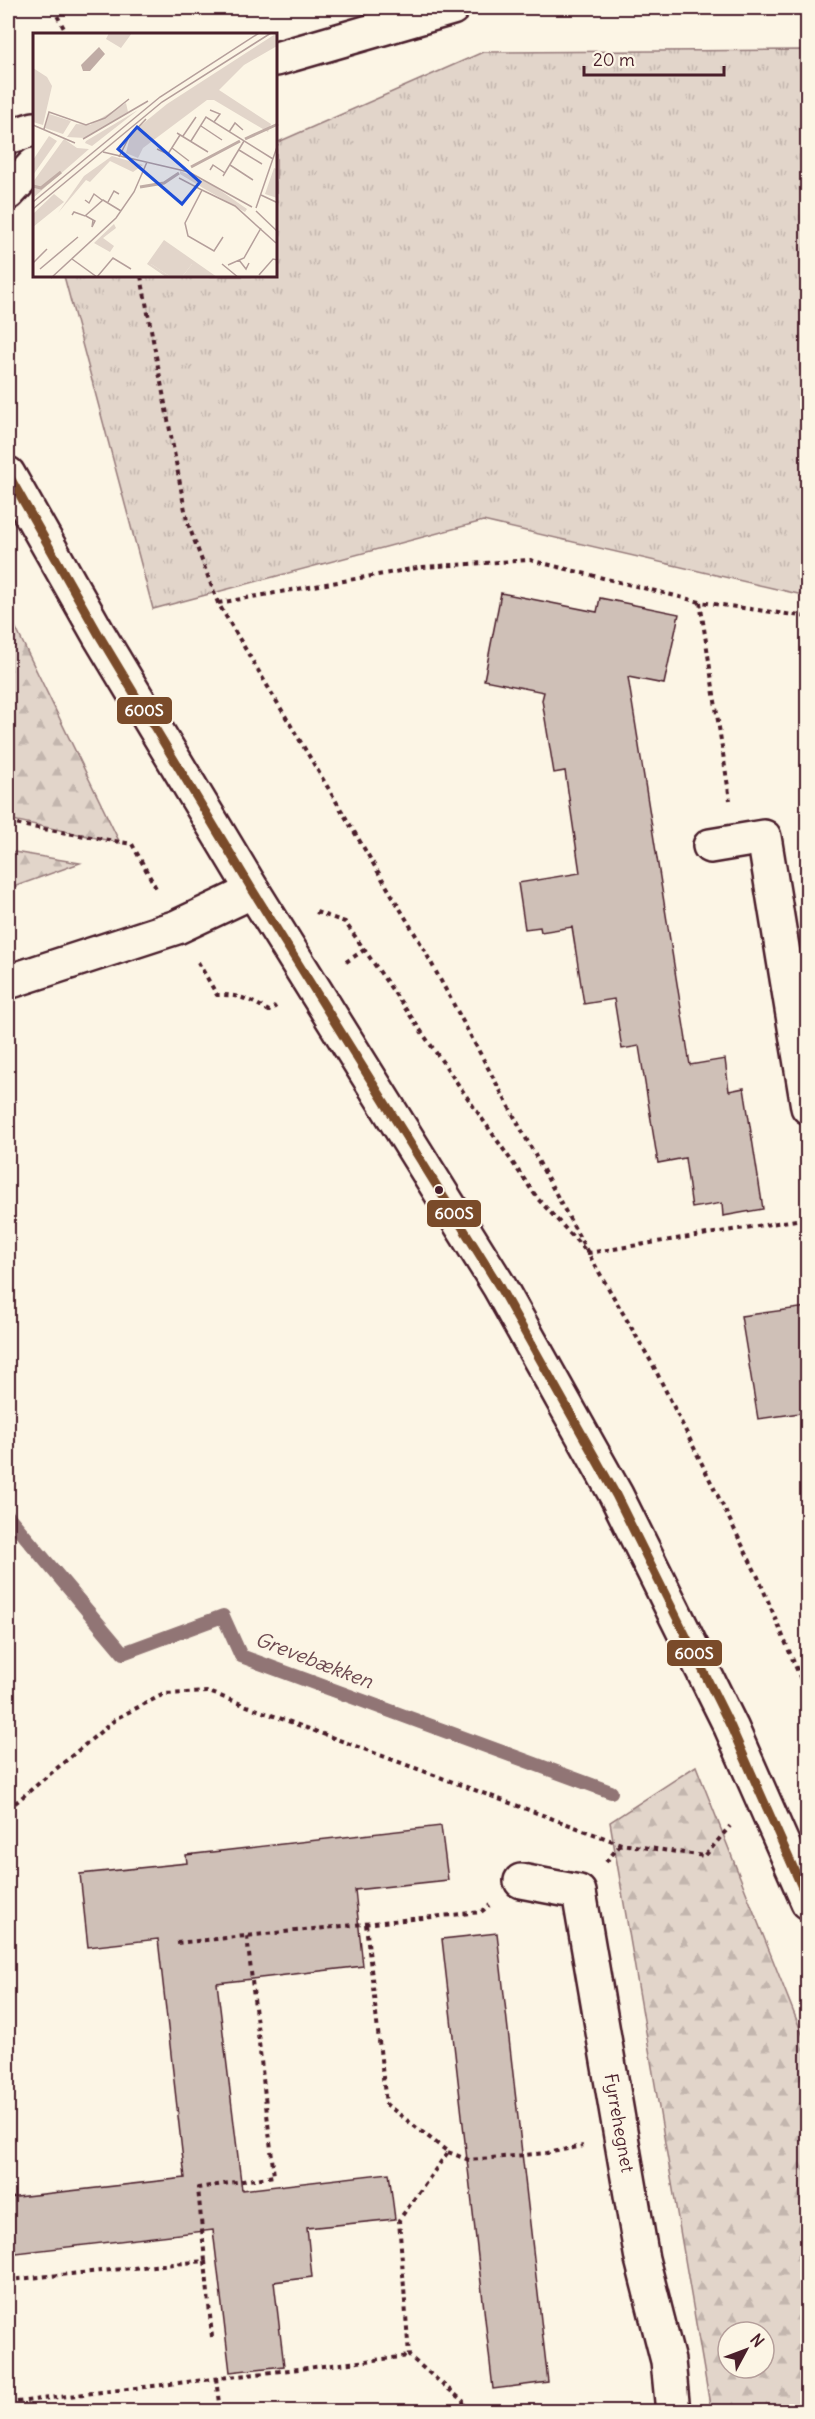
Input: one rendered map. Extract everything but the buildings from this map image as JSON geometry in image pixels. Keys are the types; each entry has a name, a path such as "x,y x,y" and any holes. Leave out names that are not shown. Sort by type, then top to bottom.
{"main road":[{"path":"278,57 452,8"},
{"path":"8,137 33,129"},
{"path":"8,194 33,166"},
{"path":"8,474 99,635 253,891 499,1286 616,1495 731,1727 807,1902"},
{"path":"723,844 764,837 807,1107"},
{"path":"8,982 177,927 253,891"},
{"name":"Fyrrehegnet","path":"521,1881 579,1892 642,2259 668,2361 673,2412"}],"path":[{"path":"53,8 66,33"},
{"path":"141,278 187,521 218,603 421,944 588,1253 658,1376 758,1577 807,1696"},
{"path":"218,603 423,567 530,560 700,602 807,617"},
{"path":"700,602 723,844"},
{"path":"8,823 132,844 217,995 234,994 251,1000 268,1011 364,950"},
{"path":"314,912 345,922 538,1198 588,1253"},
{"path":"588,1253 802,1219 807,1212"},
{"path":"8,1809 117,1718 164,1694 209,1692 621,1844 705,1856"},
{"path":"177,1943 481,1912 521,1881"},
{"path":"366,1924 386,2104 448,2152 469,2160 547,2153 622,2138"},
{"path":"212,2337 198,2188 274,2176 247,1936"},
{"path":"448,2152 399,2220 409,2356 463,2401 464,2412"},
{"path":"8,2280 205,2261"},
{"path":"8,2403 409,2356"},
{"path":"216,2378 220,2412"}],"green space":[{"path":"807,50 807,596 483,521 153,609 65,278 278,278 278,142 483,52"},
{"path":"8,612 120,843 8,819"},
{"path":"8,851 80,863 8,889"},
{"path":"696,1766 807,2046 807,2411 711,2411 610,1822"}],"waterway":[{"name":"Grevebækken","path":"8,1516 123,1653 223,1616 241,1656 611,1792"}],"transit line":[{"name":"600S","path":"8,474 99,635 253,891 499,1286 616,1495 731,1727 808,1901"}]}
